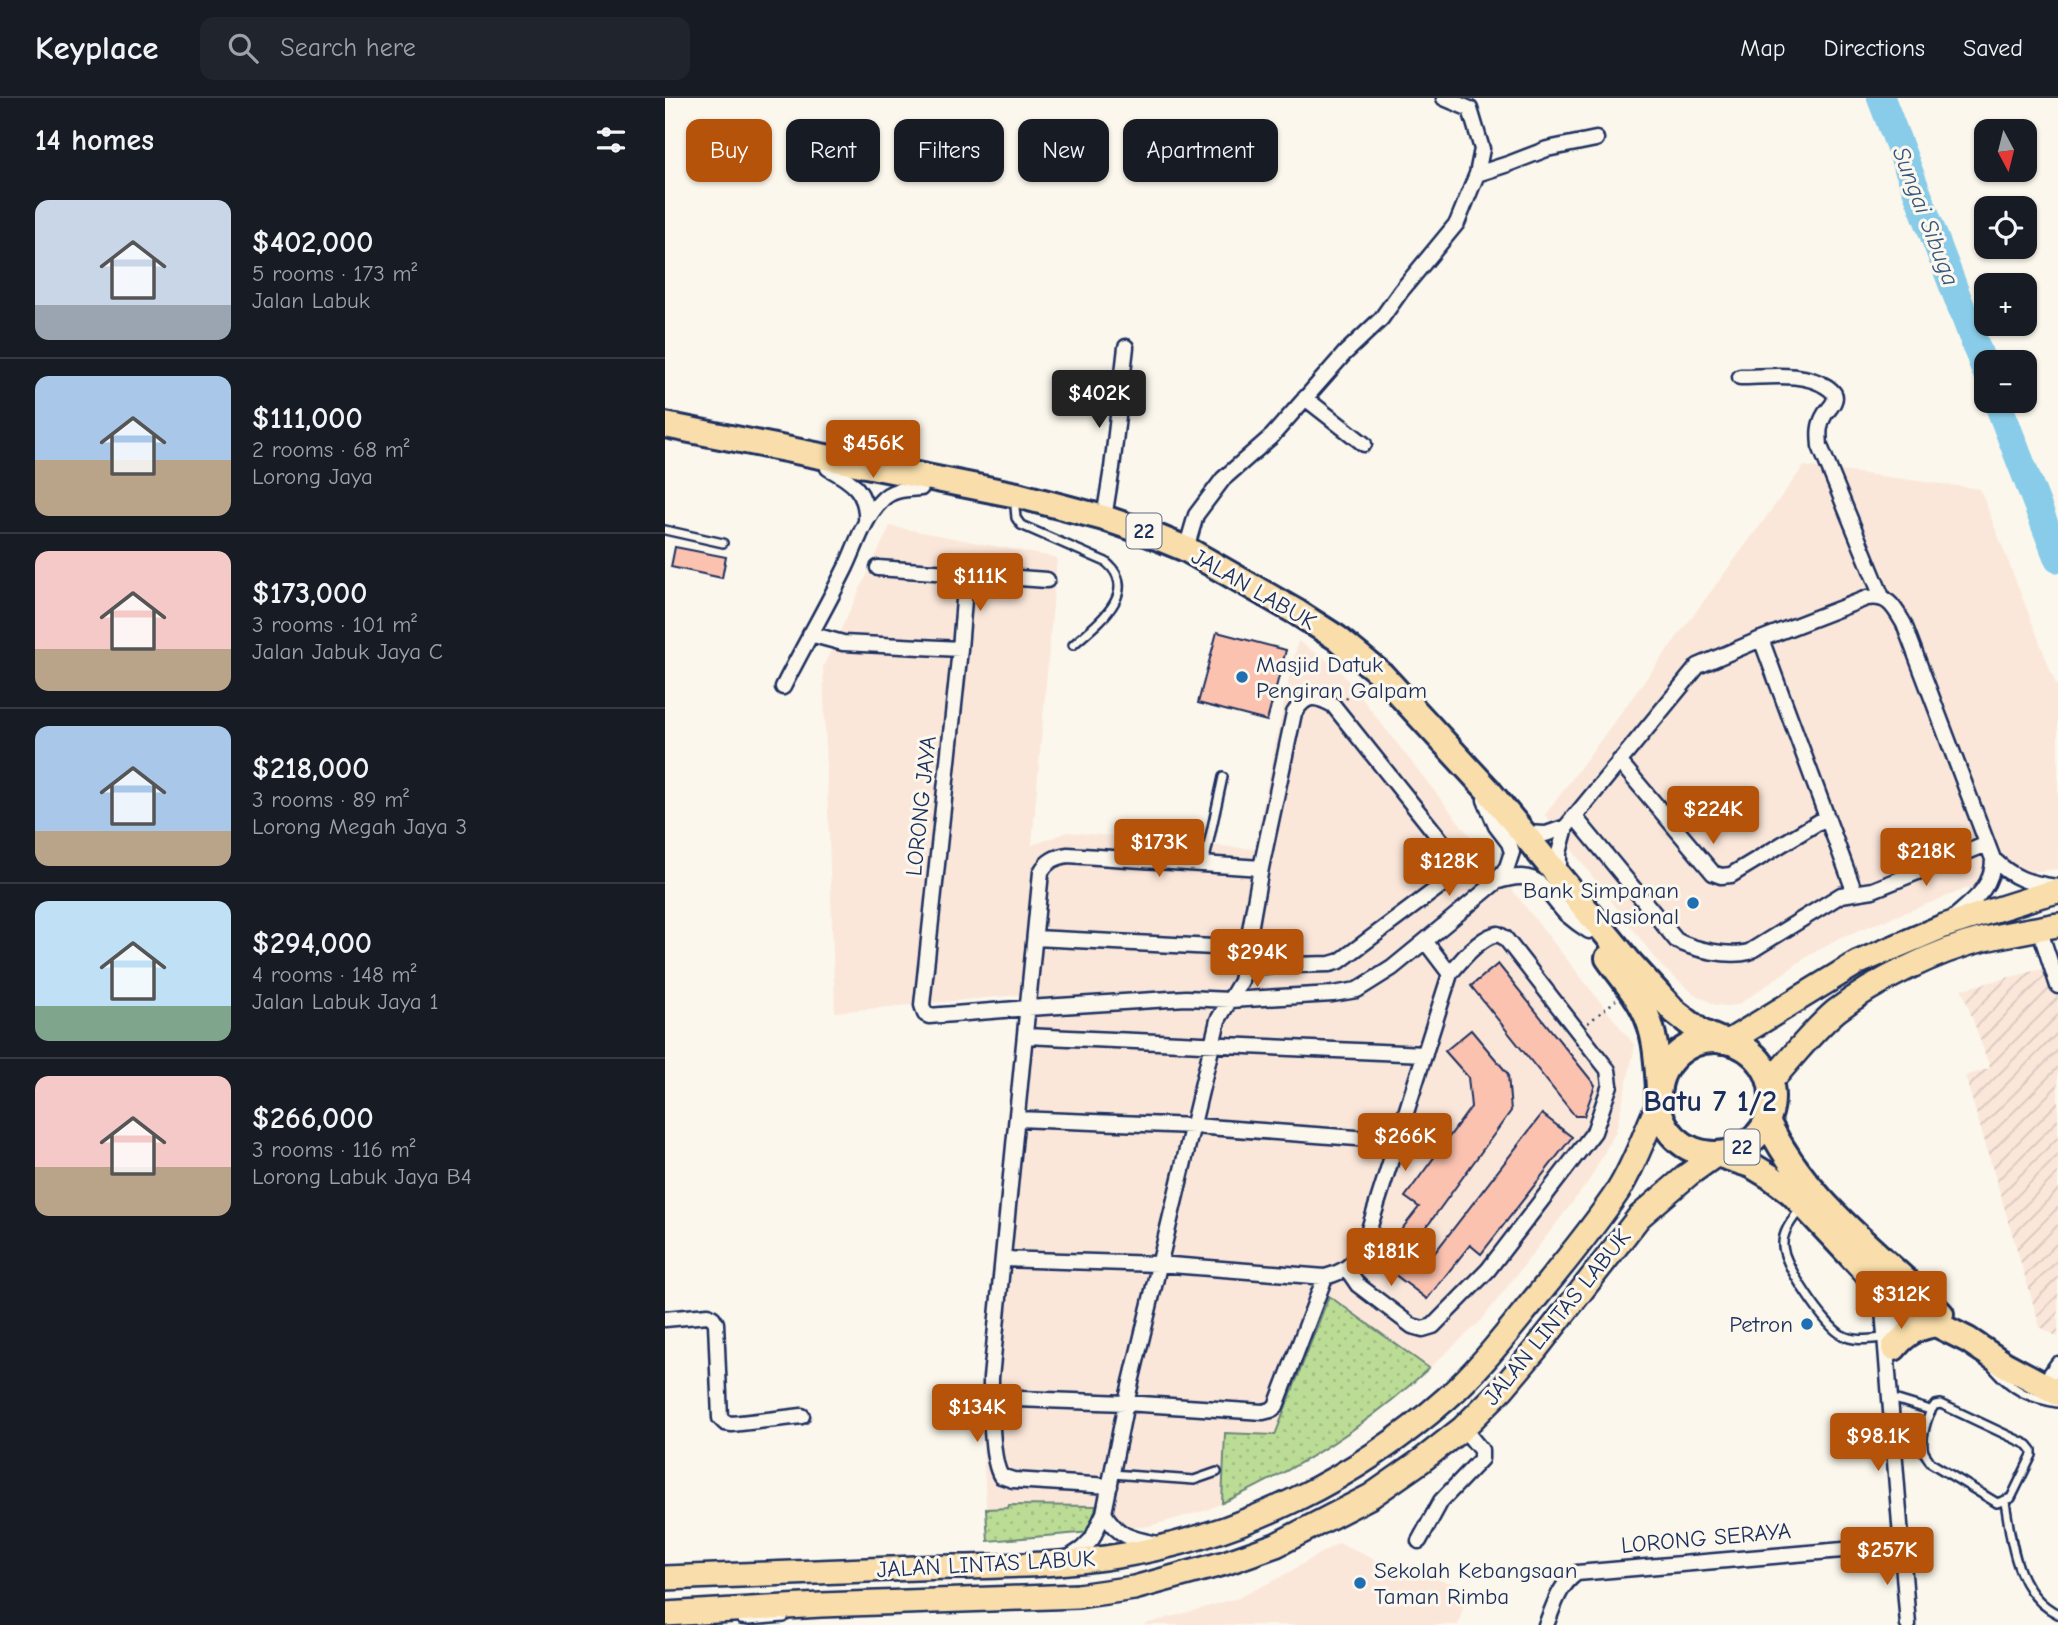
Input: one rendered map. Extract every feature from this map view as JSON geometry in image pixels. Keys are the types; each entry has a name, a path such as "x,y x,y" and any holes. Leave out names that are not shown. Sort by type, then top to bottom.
{"highway":[{"name":"JALAN LABUK","path":"665,425 1017,495 1104,518 1142,530 1185,549 1298,613 1337,638 1381,674 1469,770 1630,963 1674,1011 1700,1032 1725,1041"},
{"name":"JALAN LABUK","path":"665,436 1015,507 1100,527 1203,568 1286,615 1347,660 1392,699 1485,800 1589,931 1643,1007 1657,1056 1659,1096"},
{"path":"1659,1096 1664,1071 1674,1057 1688,1047 1705,1041 1725,1041"},
{"name":"22","path":"1659,1096 1663,1121 1672,1135 1685,1146 1700,1152 1717,1154 1747,1145 1767,1121 1771,1109 1770,1082 1759,1061 1750,1052 1725,1041"},
{"name":"22","path":"1767,1121 1809,1200 1848,1230 1928,1300 1968,1340"},
{"path":"1717,1154 1751,1166 1792,1193 1809,1200 1870,1276 1897,1299 2053,1394"},
{"path":"1848,1230 1857,1244 1894,1281 1898,1290 1897,1299"},
{"path":"1889,1343 1923,1326 1936,1324"}],"main road":[{"path":"1725,1041 1857,963 1944,926 2058,889"},
{"path":"1770,1082 1802,1043 1834,1013 1860,994 1936,956 1982,940 2049,927"},
{"name":"JALAN LINTAS LABUK","path":"665,1578 1058,1564 1124,1555 1169,1546 1216,1532 1248,1520 1343,1475 1400,1436 1448,1397 1501,1340 1618,1191 1633,1163 1659,1096"},
{"name":"JALAN LINTAS LABUK","path":"665,1614 1077,1596 1134,1587 1214,1566 1276,1545 1371,1496 1463,1428 1503,1388 1536,1349 1639,1217 1717,1154"}],"street":[{"path":"1185,549 1196,515 1223,479 1272,436 1345,353 1381,319 1457,223 1477,174 1482,149 1470,109 1444,98"},
{"path":"1477,174 1547,149 1596,139"},
{"path":"1104,518 1126,347"},
{"path":"1740,377 1807,378 1821,383 1833,391 1835,396 1819,429 1820,446 1882,597 1890,603 1903,624 1993,859 1993,871 1986,886 1944,926"},
{"path":"1305,398 1364,444"},
{"path":"828,468 845,477 860,493 866,504 866,523"},
{"path":"783,687 866,523 881,500 898,490 921,488"},
{"path":"878,568 1047,580"},
{"path":"810,634 843,643 960,649 965,575"},
{"path":"1559,877 1559,853 1570,821 1697,666 1867,598 1882,597"},
{"path":"1761,639 1855,893"},
{"name":"LORONG JAYA","path":"960,649 922,1005 925,1014 933,1017 1028,1007"},
{"path":"1035,938 1214,947 1244,962 1255,966 1330,964 1340,961 1443,884 1452,866 1448,849 1333,705 1321,698 1311,697 1300,703 1294,713 1261,869 1244,962 1241,981 1218,1020 1158,1264 1104,1513 1092,1539 1082,1549 1058,1564"},
{"path":"1619,761 1713,873 1721,876 1731,875 1827,817"},
{"path":"1028,1007 1186,998 1230,1000 1333,994 1357,990 1392,968 1425,941 1496,882 1507,867 1512,852 1509,843 1496,826 1485,800"},
{"path":"1570,821 1676,940 1688,947 1736,954 1749,952 1841,895 1873,890 1987,844"},
{"path":"1523,833 1546,834 1570,821"},
{"path":"1111,1480 1013,1480 1002,1476 996,1465 991,1398 1041,872 1050,860 1068,855 1261,869"},
{"path":"1993,859 2019,878 2058,889"},
{"path":"1496,882 1512,876 1538,882 1569,916 1589,931"},
{"path":"2049,927 2058,986"},
{"path":"1003,1259 1158,1264 1325,1277 1347,1269 1355,1262 1363,1248 1450,974 1463,957 1491,935 1502,935 1608,1070 1610,1086 1594,1132 1488,1270 1433,1326 1423,1329 1412,1326 1358,1285 1347,1269"},
{"path":"1425,941 1450,974"},
{"path":"1024,1036 1425,1054"},
{"path":"1017,1119 1194,1126 1397,1141"},
{"path":"1870,1276 1882,1300 1889,1343 1908,1625"},
{"path":"991,1398 1263,1412 1271,1410 1276,1406 1325,1277"},
{"path":"1889,1343 1897,1299"},
{"path":"665,1319 708,1315 716,1323 720,1418 725,1423 802,1416"},
{"path":"2053,1394 2058,1364"},
{"path":"1419,1541 1441,1501 1481,1459 1481,1450 1463,1428"},
{"path":"1104,1513 1121,1534 1169,1546"},
{"name":"LORONG SERAYA","path":"1546,1625 1567,1579 1577,1573 1901,1545"}],"lane":[{"path":"1015,507 1016,518 1021,525 1106,562 1114,569 1119,584 1118,598 1112,609 1073,645"},
{"path":"665,530 723,542"},
{"path":"1204,864 1223,777"},
{"path":"1809,1200 1788,1227 1784,1237 1783,1249 1792,1272 1817,1309 1840,1335 1855,1340 1889,1343"},
{"path":"1891,1398 1930,1410"},
{"path":"1941,1404 2028,1445 2032,1455 2011,1498 1997,1503 1931,1462 1924,1453 1923,1443 1930,1410 1941,1404"},
{"path":"1111,1480 1194,1480 1217,1472"},
{"path":"2005,1502 2014,1551 2025,1583 2038,1602 2058,1614"},
{"path":"802,1615 850,1604"},
{"path":"689,1613 750,1621 790,1618"}],"path":[{"path":"1342,703 1355,690"},
{"path":"1578,1031 1630,989"}],"shaded area":[{"path":"1804,466 1980,489 2058,689 2058,869 2031,872 1966,889 1839,938 1814,952 1738,1005 1716,1005 1694,994 1662,967 1545,815"},
{"path":"890,526 1057,558 1032,845 1068,832 1254,849 1298,641 1337,667 1635,1046 1616,1131 1589,1181 1481,1321 1362,1425 1258,1487 1207,1510 1150,1526 988,1541 980,1392 1019,995 835,1012 823,667"},
{"path":"2058,965 2058,1337 2040,1327 1965,1076 1990,1068 1962,989"},
{"name":"Sekolah Kebangsaan Taman Rimba","path":"1338,1543 1383,1564 1469,1588 1458,1625 1142,1625 1238,1598 1279,1578"}],"green space":[{"path":"1329,1296 1429,1368 1382,1408 1331,1444 1278,1476 1222,1503 1225,1433 1275,1435"},
{"path":"1009,1505 1096,1506 1091,1532 988,1541 986,1509 1008,1508"}],"building":[{"path":"675,547 726,557 722,578 671,567"},
{"name":"Masjid Datuk Pengiran Galpam","path":"1217,632 1286,650 1267,721 1198,703"},
{"path":"1498,964 1595,1085 1584,1116 1575,1116 1471,986"},
{"path":"1471,1030 1508,1074 1511,1111 1412,1247 1429,1260 1542,1114 1572,1137 1481,1254 1470,1245 1427,1299 1377,1261 1419,1207 1405,1197 1471,1107 1468,1077 1445,1051"}],"waterway":[{"name":"Sungai Sibuga","path":"1881,98 1978,350"},
{"name":"Sungai Sibuga","path":"2002,413 2058,559"}],"place":[{"name":"Masjid Datuk Pengiran Galpam","path":"1242,677"},
{"name":"Bank Simpanan Nasional","path":"1693,903"},
{"name":"Petron","path":"1807,1324"},
{"name":"Sekolah Kebangsaan Taman Rimba","path":"1360,1583"}],"district":[{"name":"Batu 7 1/2","path":"1710,1101"}]}
